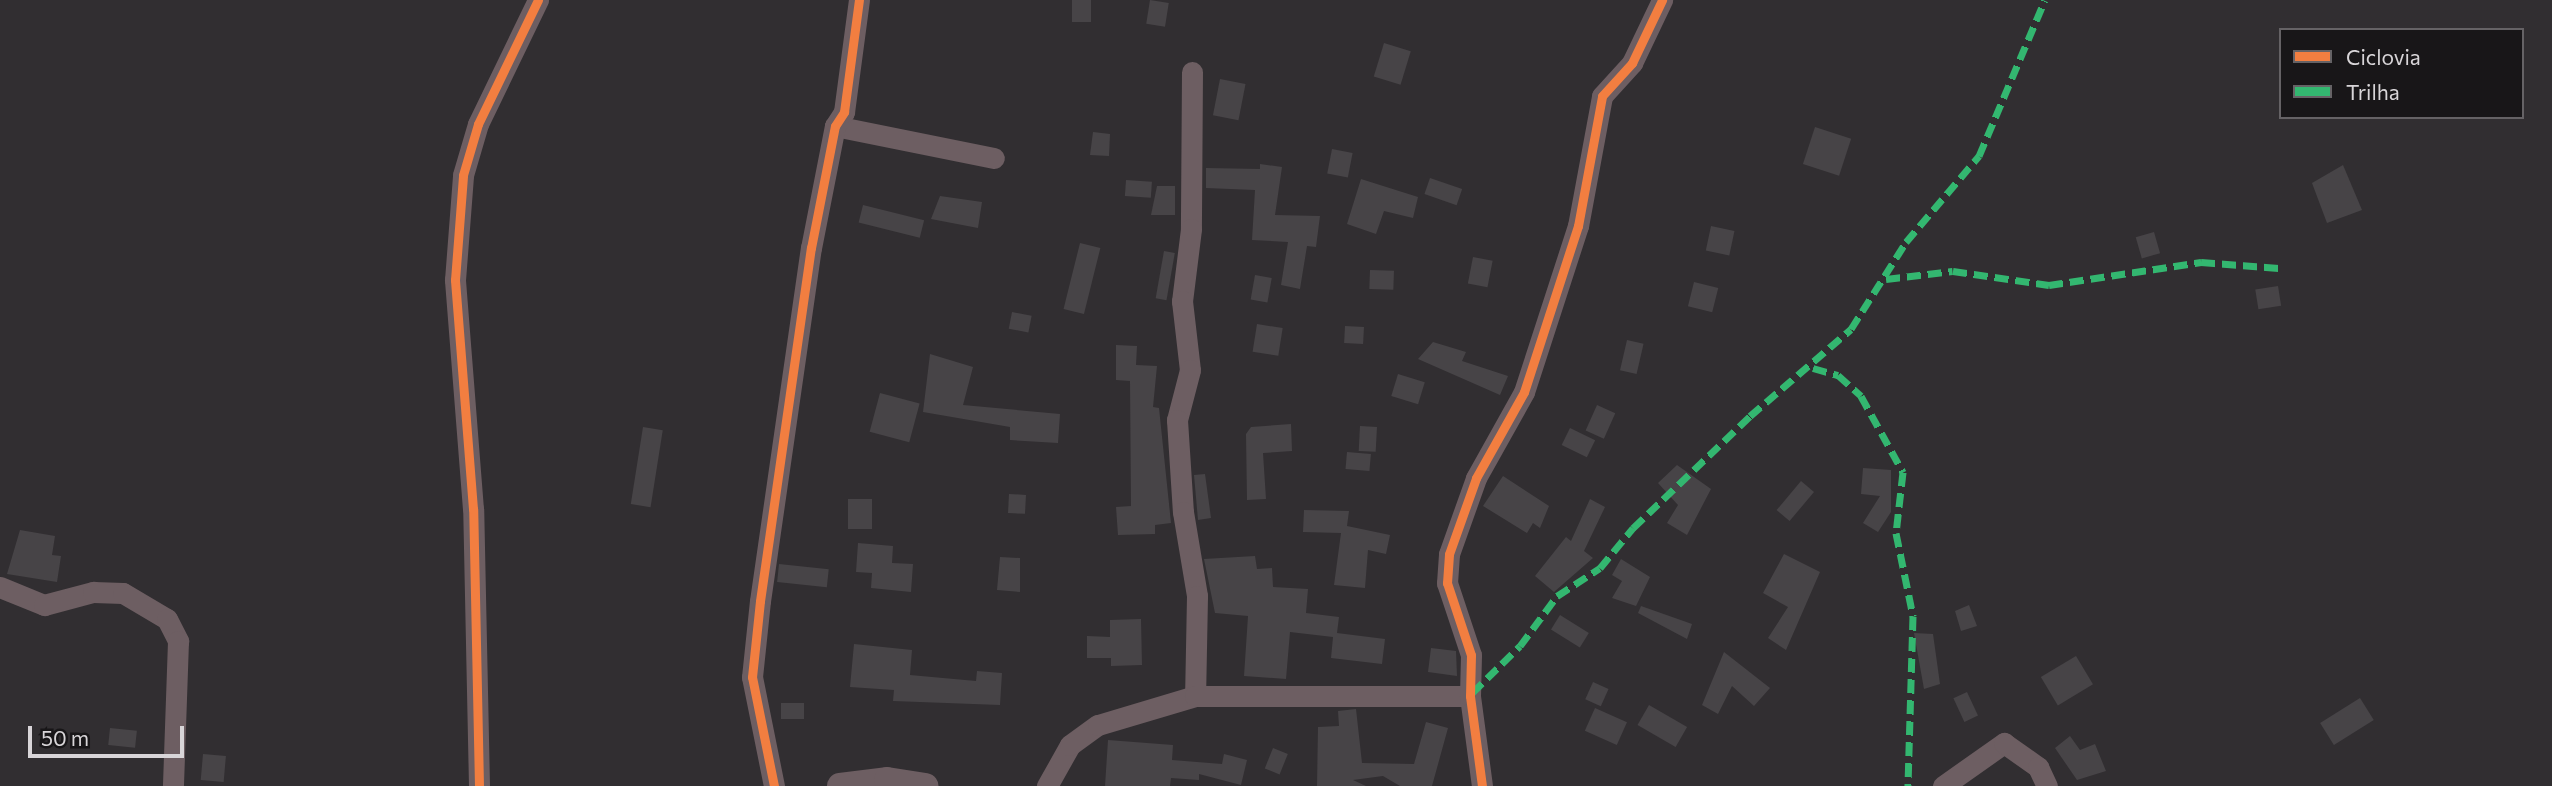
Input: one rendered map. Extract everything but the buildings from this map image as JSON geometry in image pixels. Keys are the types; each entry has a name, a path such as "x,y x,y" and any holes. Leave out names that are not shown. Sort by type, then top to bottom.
{"street":[{"path":"479,786 473,509 456,280 463,175 478,124 538,0"},
{"path":"774,786 752,677 788,398 835,126 844,112 859,0"},
{"path":"1482,786 1470,696 1466,628 1447,583 1457,523 1497,435 1524,392 1578,226 1602,96 1632,63 1662,0"},
{"path":"1192,72 1191,229 1182,301 1190,370 1177,420 1182,512 1197,596 1195,696"},
{"path":"835,126 994,158"},
{"path":"0,587 44,604 93,592 123,593 167,619 178,641 173,786"},
{"path":"1048,786 1070,745 1098,725 1195,696 1470,696"},
{"path":"1943,786 2004,743 2038,767 2047,786"},
{"path":"840,786 887,780 926,786"}],"marked path":[{"path":"1472,693 1520,646 1557,596 1600,568 1633,528 1750,416 1851,329 1906,242 1979,156 2045,0"},
{"path":"1886,279 1953,271 2049,285 2201,262 2279,268"},
{"path":"1813,368 1838,375 1861,396 1903,472 1896,533 1913,616 1908,786"}],"cycle path":[{"path":"479,786 473,509 455,280 463,175 478,124 538,0"},
{"path":"774,786 752,677 760,601 811,248 835,126 844,112 859,0"},
{"path":"1482,786 1470,696 1471,655 1447,583 1449,554 1476,478 1524,392 1578,226 1602,96 1632,63 1662,0"}]}
